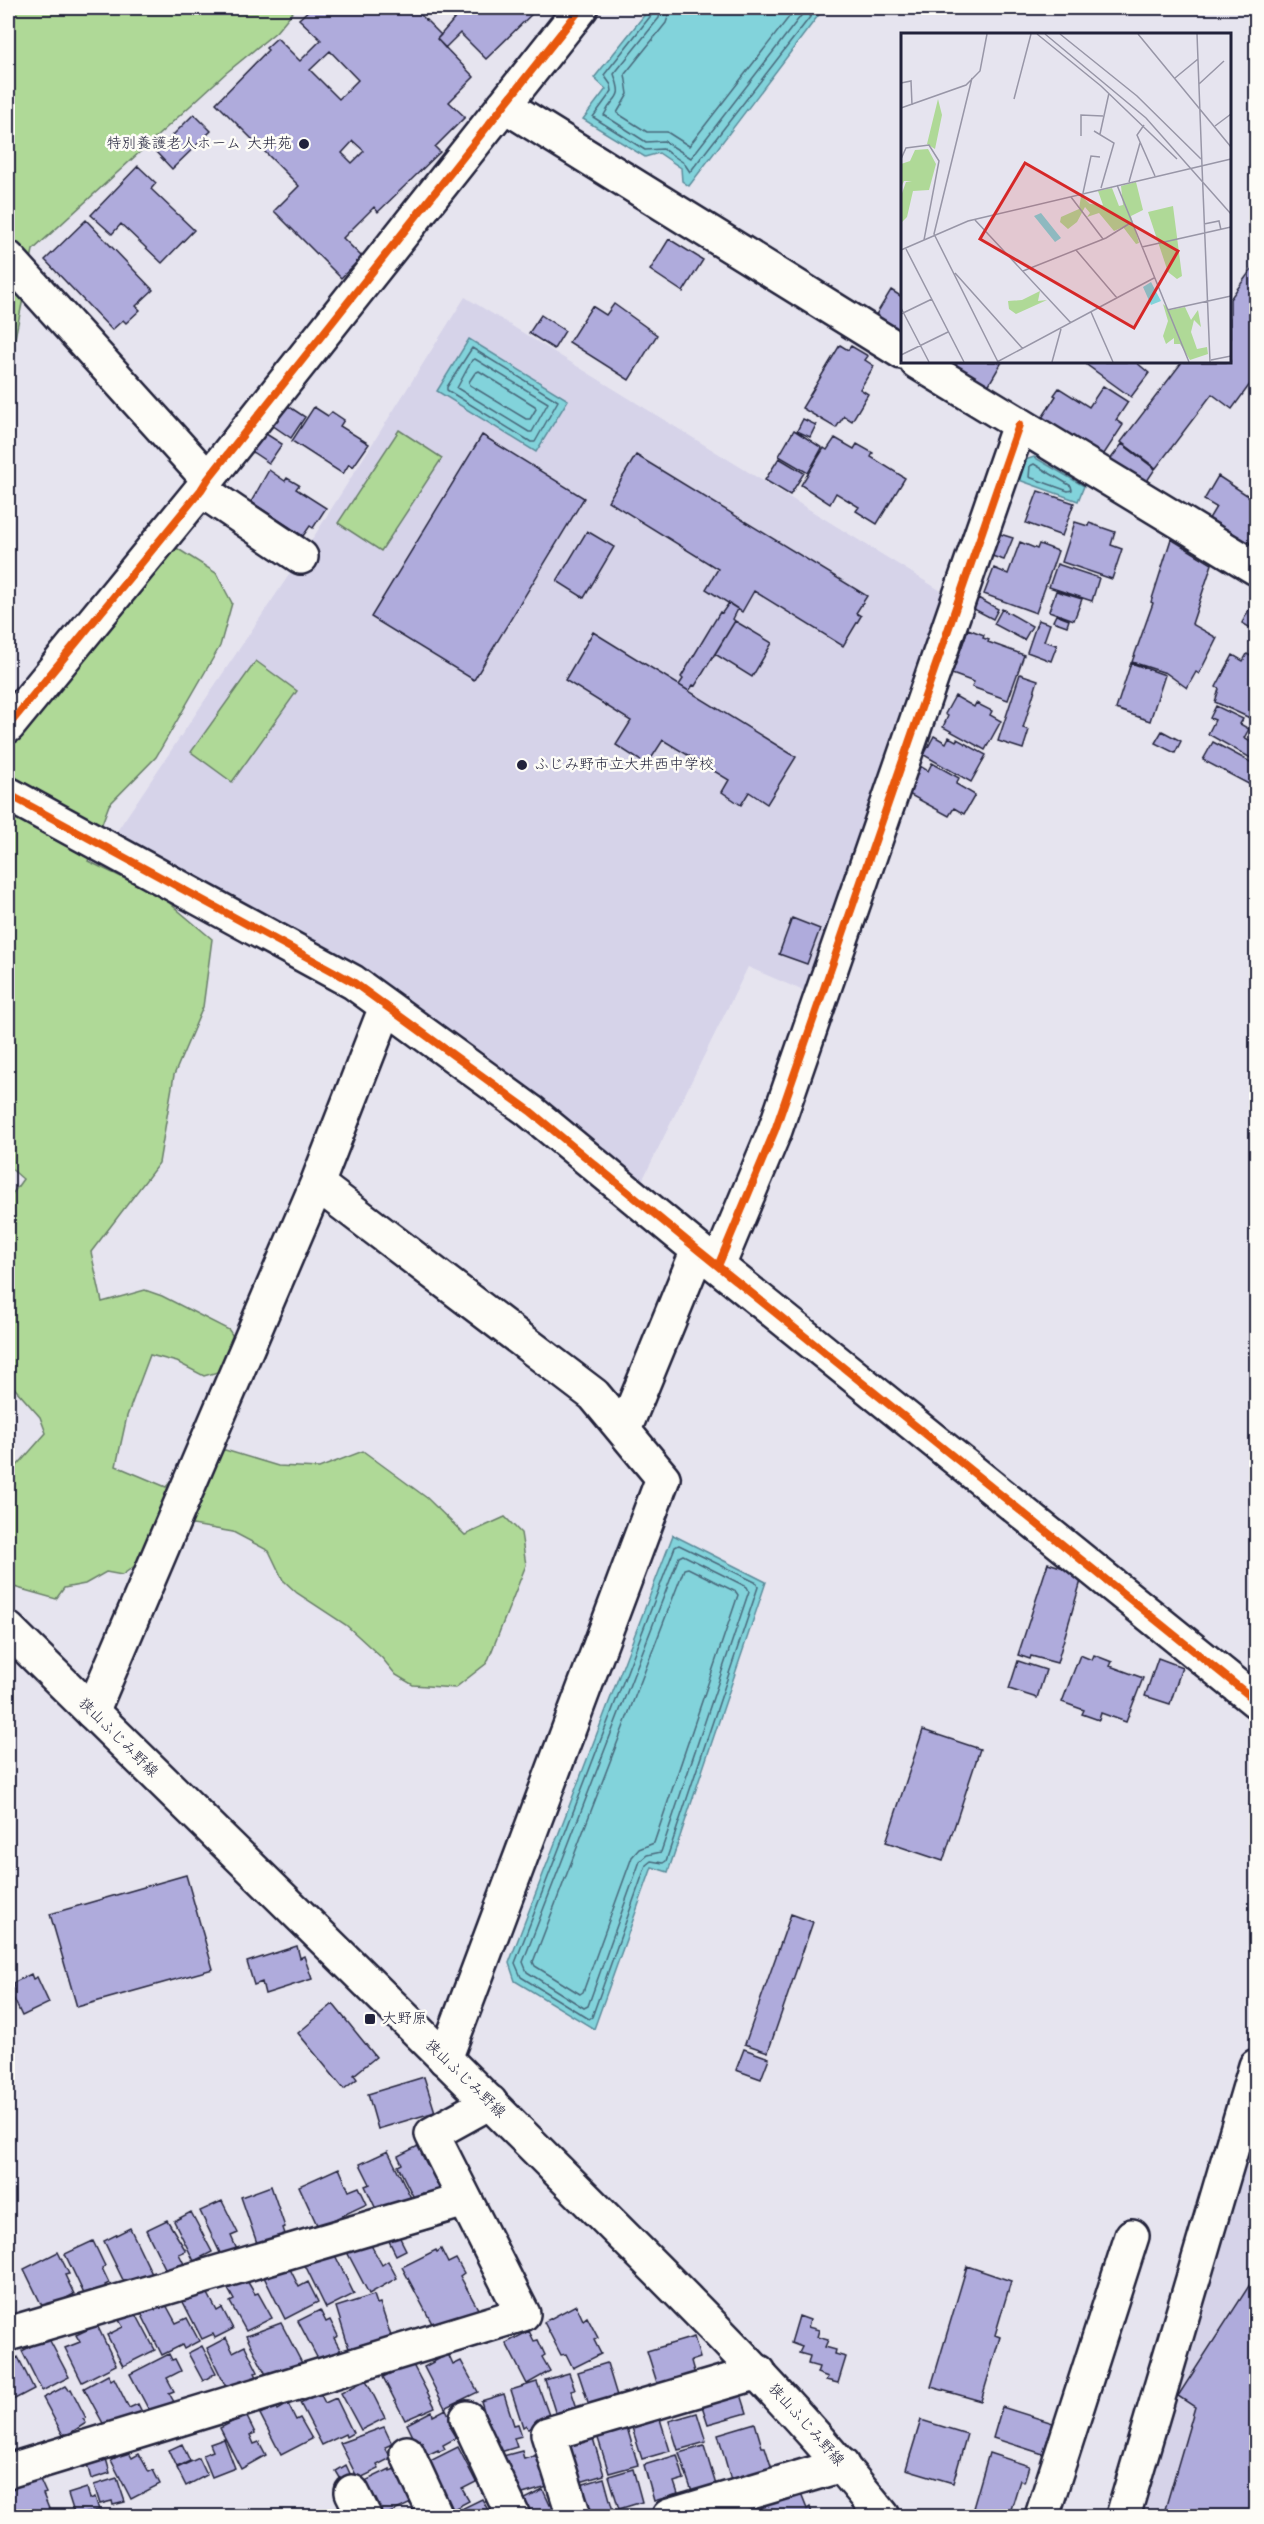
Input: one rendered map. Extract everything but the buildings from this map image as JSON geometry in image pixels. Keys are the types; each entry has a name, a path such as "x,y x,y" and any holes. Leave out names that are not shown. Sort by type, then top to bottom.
{"street":[{"path":"8,726 205,484 581,8"},
{"path":"504,105 901,351"},
{"path":"8,258 205,484 301,557"},
{"path":"919,363 1257,568"},
{"path":"624,1430 708,1258 775,1130 1019,425"},
{"path":"8,794 353,982 530,1111 708,1258 1257,1701"},
{"path":"92,1712 317,1184 386,1007"},
{"path":"317,1184 594,1395 663,1478 445,2060"},
{"name":"狭山ふじみ野線","path":"8,1629 489,2102 759,2372 842,2465 883,2517"},
{"path":"1122,2517 1257,2066"},
{"path":"8,2471 523,2314 432,2134 489,2102"},
{"path":"8,2334 465,2200"},
{"path":"1042,2517 1132,2236"},
{"path":"574,2517 548,2434 759,2372"},
{"path":"467,2418 513,2517"},
{"path":"407,2453 436,2517"},
{"path":"669,2517 842,2465"}],"shaded area":[{"name":"ふじみ野市立大井西中学校","path":"465,297 946,594 906,692 806,992 748,967 641,1183 415,1011 374,975 113,837 301,557"},
{"path":"1256,2099 1256,2516 1132,2516"}],"green space":[{"path":"8,8 296,8 276,32 226,73 33,250 15,338 8,346"},
{"path":"399,430 442,458 381,551 338,523"},
{"path":"175,547 216,573 232,603 220,646 156,757 109,805 88,861 161,896 212,939 203,1007 174,1075 159,1163 91,1252 102,1302 145,1290 162,1296 229,1330 236,1341 228,1369 204,1376 177,1362 150,1355 127,1416 116,1466 166,1487 196,1451 225,1450 278,1466 319,1468 363,1451 427,1498 465,1535 505,1517 521,1533 526,1565 487,1663 455,1688 413,1685 396,1675 382,1658 346,1625 297,1593 283,1580 269,1551 233,1532 193,1525 161,1534 139,1563 122,1575 106,1572 85,1584 64,1588 56,1599 14,1587 8,1582 8,1476 46,1433 40,1417 8,1381 8,1200 23,1179 8,1166 8,751 61,679"},
{"path":"256,661 297,691 232,782 191,752"}],"water":[{"path":"650,8 824,8 689,186 682,181 681,168 659,153 645,157 583,119 606,89 594,78"},
{"path":"469,339 568,400 536,452 437,391"},
{"path":"1034,457 1084,486 1078,501 1019,480 1025,460"},
{"path":"673,1535 766,1582 668,1872 652,1867 594,2029 515,1981 509,1963"}],"cycle path":[{"path":"8,726 201,490 581,8"},
{"path":"718,1266 775,1130 1019,425"},
{"path":"8,794 353,982 530,1111 698,1250 1256,1701"}],"place":[{"name":"特別養護老人ホーム 大井苑","path":"304,144"},
{"name":"ふじみ野市立大井西中学校","path":"522,765"},
{"name":"大野原","path":"370,2019"}]}
